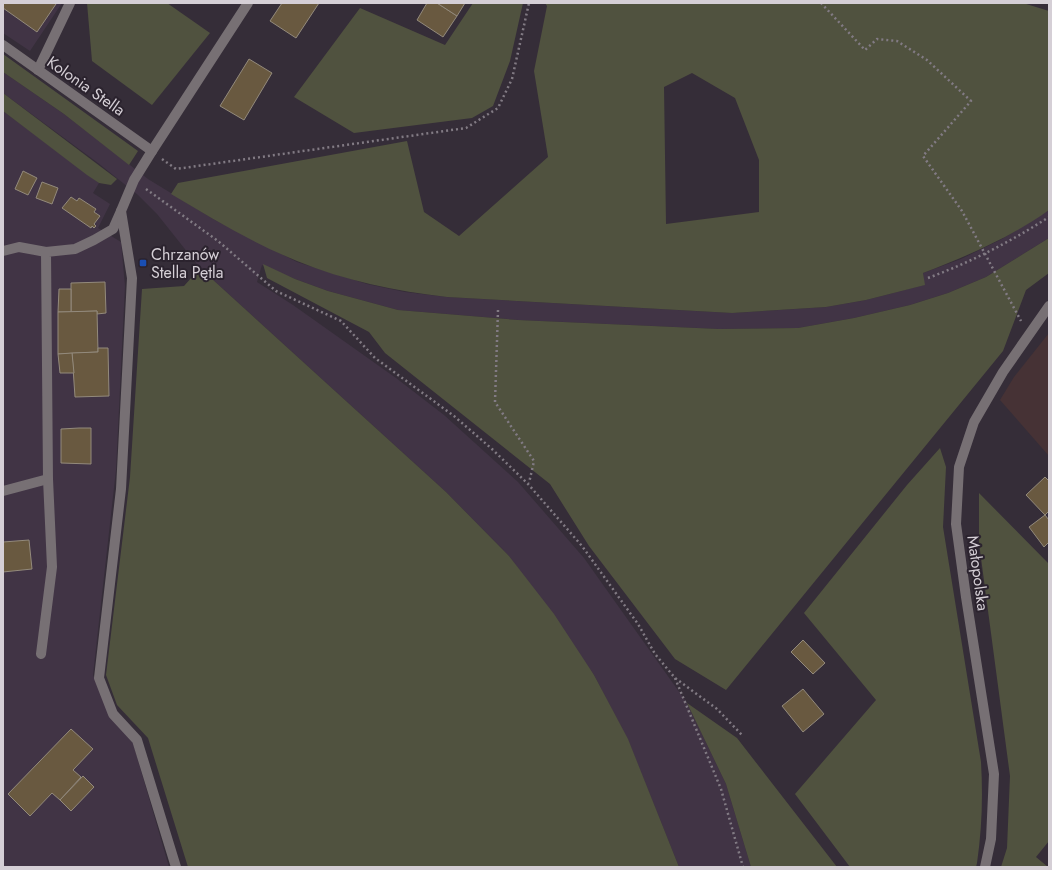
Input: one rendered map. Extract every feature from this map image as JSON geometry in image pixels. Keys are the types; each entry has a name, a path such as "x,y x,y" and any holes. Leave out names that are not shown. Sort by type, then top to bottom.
{"street":[{"path":"38,70 70,3"},
{"path":"3,251 19,247 46,252 75,249 112,229 134,180 248,3"},
{"name":"Kolonia Stella","path":"3,45 152,151"},
{"path":"121,211 132,278 121,489 99,678 113,714 137,740 176,867"},
{"path":"41,654 52,567 48,479 46,252"},
{"name":"Małopolska","path":"985,867 991,839 994,774 956,524 959,467 974,422 1028,334 1049,306"},
{"path":"3,491 48,479"}],"path":[{"path":"152,151 176,169 466,128 498,108 512,79 528,3"},
{"path":"821,3 865,50 878,39 897,42 927,60 971,101 923,156 962,210 1028,334"},
{"path":"134,180 218,241 276,291 341,321 375,358 454,416 492,448 528,484 582,546 638,624 655,654 675,678 717,709 742,735"},
{"path":"928,278 985,254 1018,237 1049,217"},
{"path":"498,310 495,402 534,461 528,484"},
{"path":"675,678 721,790 743,867"}],"shaded area":[{"path":"3,3 62,3 30,51 3,33"},
{"path":"3,72 64,114 148,179 215,220 297,262 367,284 405,292 447,297 732,313 826,307 866,300 924,285 923,273 961,259 1002,239 1049,210 1049,238 986,277 948,293 910,305 854,318 798,328 719,329 518,320 398,310 328,291 262,265 257,282 293,305 396,378 444,415 518,482 584,558 687,703 726,784 751,867 679,867 628,740 594,675 509,556 446,492 200,268 157,214 138,195 98,163 3,93"},
{"path":"3,111 99,183 93,193 110,204 98,228 121,242 125,286 116,470 93,675 107,710 133,743 169,867 3,867"},
{"path":"1049,333 1049,456 1000,400 1014,377"}],"green space":[{"path":"87,3 167,3 210,33 152,105 92,61"},
{"path":"473,3 523,3 510,61 493,106 472,118 354,133 294,97 360,8 445,45"},
{"path":"545,3 1023,3 1049,11 1049,210 1004,238 988,246 923,273 925,285 866,300 826,307 732,313 447,297 409,292 352,280 315,268 264,246 232,230 171,194 178,183 407,141 424,212 459,236 548,157 534,71 547,6","holes":["692,73 735,98 759,160 759,212 666,224 664,87"]},
{"path":"3,54 138,151 129,165 64,114 3,72"},
{"path":"3,93 117,179 111,185 99,183 87,175 3,111"},
{"path":"1049,238 1049,273 1026,290 1003,351 726,690 675,659 589,546 550,484 385,353 369,332 267,278 263,264 295,279 328,291 398,310 518,320 719,329 798,328 854,318 910,305 948,293 986,277"},
{"path":"200,268 446,492 509,556 554,614 594,675 628,739 679,867 188,867 148,738 117,705 106,675 130,477 142,289 184,286"},
{"path":"940,448 946,467 943,527 981,762 982,812 977,863 976,867 850,867 795,794 876,700 804,613 907,485"},
{"path":"979,493 1049,564 1049,841 1036,857 1048,867 1001,867 1007,848 1010,776 979,543"},
{"path":"687,703 737,738 837,867 751,867 726,784"}],"building":[{"path":"3,3 56,4 37,32 3,8"},
{"path":"282,3 319,3 296,38 270,21"},
{"path":"427,3 437,3 457,16 443,37 417,20"},
{"path":"437,3 465,3 457,16"},
{"path":"249,59 272,73 244,120 220,106"},
{"path":"23,171 37,178 28,195 15,189"},
{"path":"42,182 58,188 52,204 36,198"},
{"path":"71,197 77,201 79,198 96,209 94,212 100,216 94,224 96,226 94,228 92,226 91,228 62,208"},
{"path":"105,282 106,313 97,314 97,311 71,312 71,283"},
{"path":"59,289 71,289 71,312 58,312"},
{"path":"97,311 98,352 58,354 58,312"},
{"path":"98,348 108,348 109,396 75,397 72,353 98,352"},
{"path":"72,353 74,373 60,373 58,354"},
{"path":"91,428 91,464 61,463 61,429"},
{"path":"1045,477 1049,481 1049,511 1045,515 1026,495"},
{"path":"1045,515 1049,520 1049,542 1044,547 1029,527"},
{"path":"29,540 32,569 3,572 3,542"},
{"path":"803,640 825,663 813,674 791,652"},
{"path":"803,689 824,714 803,732 782,706"},
{"path":"71,729 93,749 73,770 81,777 60,800 52,793 30,816 8,794"},
{"path":"83,776 94,787 71,811 60,800"}],"place":[{"name":"Chrzanów Stella Pętla","path":"143,263"}]}
